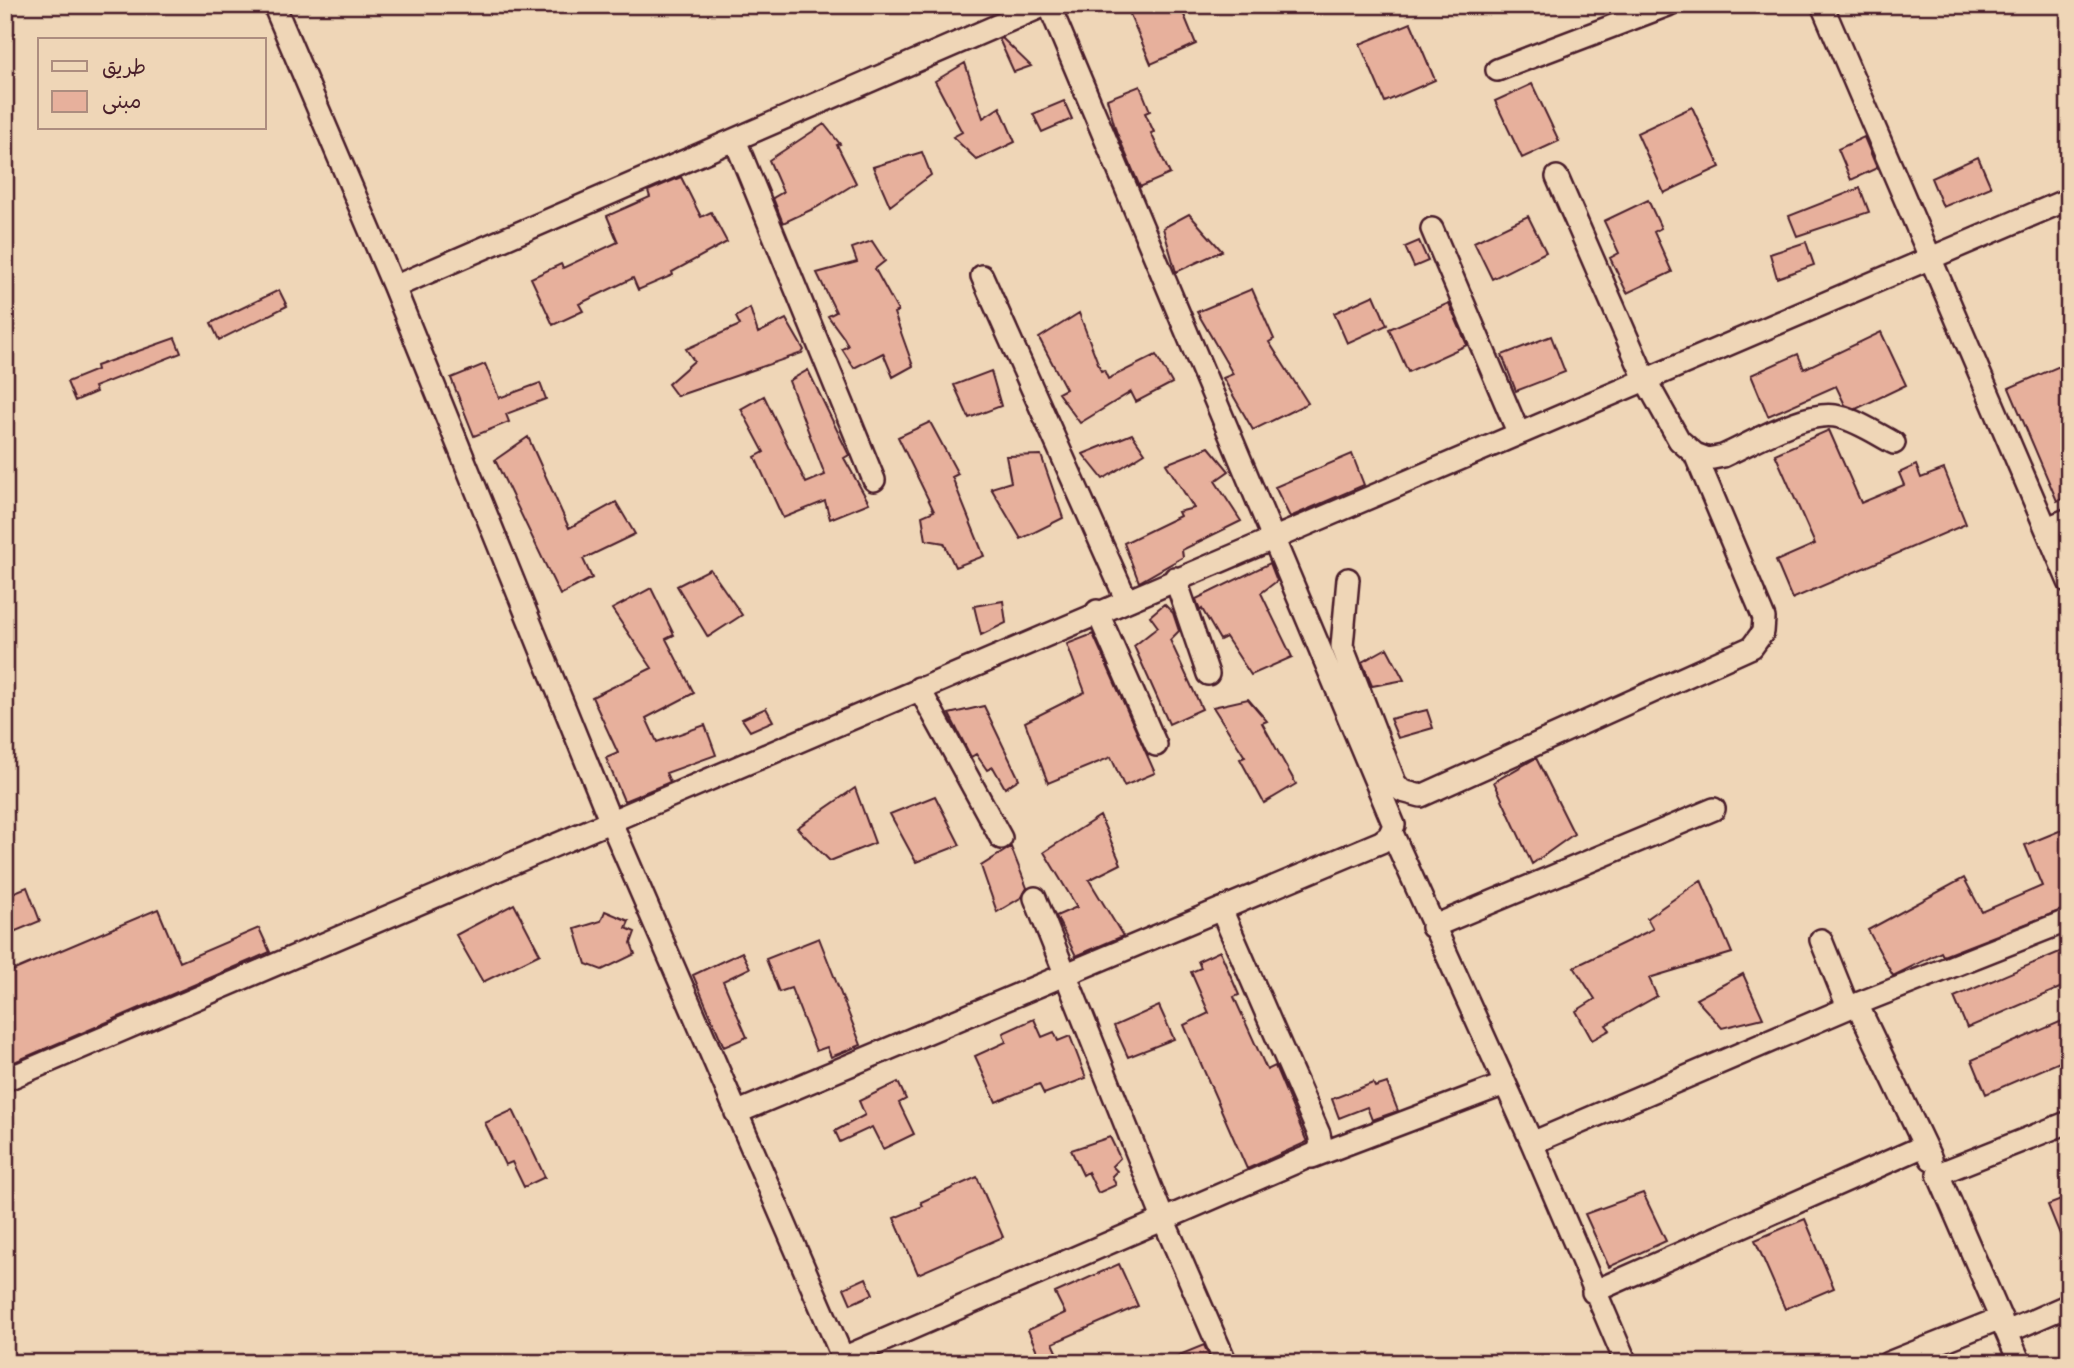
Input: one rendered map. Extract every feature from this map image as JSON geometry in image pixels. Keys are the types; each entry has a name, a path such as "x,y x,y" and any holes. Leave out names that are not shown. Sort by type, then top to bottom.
{"street":[{"path":"274,5 394,287 611,820 844,1360 1312,1157 1505,1084"},
{"path":"394,287 1047,5 1391,814 1394,825 1392,833 1381,842 736,1113"},
{"path":"1497,70 1668,5"},
{"path":"1822,5 2069,582"},
{"path":"735,140 874,480"},
{"path":"1557,177 1645,379 1679,440 1695,454 1708,460 1723,456 1811,417 1828,414 1843,417 1894,443"},
{"path":"5,1080 1097,611 2069,199"},
{"path":"1432,229 1518,432"},
{"path":"982,276 1126,599"},
{"path":"1348,579 1342,646 1395,783 1402,792 1421,796 1752,647 1762,632 1764,618 1695,454"},
{"path":"2047,528 2069,519"},
{"path":"1175,578 1208,674"},
{"path":"1097,611 1156,745"},
{"path":"919,688 1001,838"},
{"path":"1432,927 1714,809"},
{"path":"1392,833 1432,927 1532,1143 1593,1292 1626,1363"},
{"path":"1035,898 1164,1221 1226,1363"},
{"path":"1221,909 1319,1134 1321,1144 1312,1157"},
{"path":"1532,1143 1853,1006 2069,920"},
{"path":"1821,940 1938,1174 2020,1363"},
{"path":"1938,1174 2069,1122"},
{"path":"1593,1292 1924,1146"},
{"path":"1888,1363 2069,1305"}],"building":[{"path":"1126,5 1180,5 1196,44 1151,64"},
{"path":"1411,23 1435,80 1385,102 1360,44"},
{"path":"1002,38 1031,66 1014,72 999,39"},
{"path":"965,63 983,118 1000,107 1015,142 977,160 953,137 962,132 935,81"},
{"path":"1532,84 1559,141 1522,158 1495,101"},
{"path":"1140,86 1150,111 1145,113 1154,132 1151,133 1170,174 1140,187 1116,131 1107,99"},
{"path":"1064,101 1072,119 1042,132 1033,114"},
{"path":"1692,107 1720,167 1664,193 1637,133"},
{"path":"824,124 840,144 837,145 856,183 817,207 783,223 773,198 783,192 769,160"},
{"path":"1864,137 1877,168 1851,180 1838,149"},
{"path":"922,152 931,175 890,206 873,167"},
{"path":"1978,157 1991,187 1943,207 1931,178"},
{"path":"681,177 701,217 711,212 727,242 672,272 673,275 638,290 633,278 579,304 583,311 553,325 531,278 561,264 563,268 618,242 607,216 650,197 648,191"},
{"path":"1860,188 1869,212 1797,236 1789,216"},
{"path":"1648,200 1661,228 1654,232 1672,272 1627,293 1610,258 1619,253 1604,221"},
{"path":"1189,214 1222,251 1176,272 1163,228"},
{"path":"1528,216 1546,252 1492,279 1474,242"},
{"path":"872,241 885,261 875,269 898,311 894,313 913,366 893,377 883,353 854,368 842,349 848,346 844,338 828,316 836,312 817,273 857,262 852,248"},
{"path":"1419,241 1428,261 1414,267 1405,247"},
{"path":"1806,242 1814,265 1777,278 1770,254"},
{"path":"1252,289 1274,339 1269,342 1308,403 1253,430 1223,378 1233,374 1197,312"},
{"path":"279,290 287,306 219,340 211,323"},
{"path":"1374,295 1387,325 1347,343 1334,313"},
{"path":"1449,303 1467,345 1408,372 1389,329"},
{"path":"750,308 758,333 786,319 804,350 802,353 677,396 668,384 694,361 686,349 740,325 736,317"},
{"path":"1079,313 1101,371 1104,370 1108,379 1156,355 1172,383 1136,402 1131,392 1080,423 1058,393 1066,389 1039,338"},
{"path":"1881,332 1906,385 1856,409 1845,405 1836,386 1768,416 1751,375 1798,354 1804,369"},
{"path":"1551,336 1565,372 1516,391 1502,355"},
{"path":"175,338 181,353 94,387 96,392 75,401 67,382 97,370 96,366"},
{"path":"2069,362 2069,497 2057,501 2009,388"},
{"path":"485,364 499,398 540,383 546,399 506,414 509,422 474,436 451,378"},
{"path":"808,370 849,455 844,458 869,503 830,519 825,501 783,518 755,457 764,452 741,409 764,396 806,483 825,475 789,381"},
{"path":"991,371 1001,406 969,418 954,385"},
{"path":"930,422 958,474 952,477 984,556 955,567 944,543 926,540 922,516 934,511 898,437"},
{"path":"1829,430 1861,503 1904,485 1899,473 1916,465 1921,478 1944,469 1966,524 1792,599 1776,561 1815,544 1775,454"},
{"path":"1132,434 1145,453 1103,479 1083,454"},
{"path":"528,437 569,528 616,502 635,534 583,559 592,578 560,595 495,460"},
{"path":"1209,447 1229,471 1215,481 1241,521 1182,550 1183,557 1139,582 1124,543 1180,516 1178,512 1194,508 1166,464"},
{"path":"1352,454 1364,485 1290,517 1275,487"},
{"path":"1041,455 1063,518 1021,539 991,488 1011,482 1006,456"},
{"path":"1270,563 1277,581 1261,593 1292,657 1251,675 1226,637 1220,640 1202,609 1200,611 1196,599"},
{"path":"710,569 742,615 708,637 677,586"},
{"path":"651,588 674,635 666,639 694,693 646,718 657,742 705,725 716,755 666,773 670,782 624,801 606,758 618,753 592,697 652,668 612,609"},
{"path":"1003,601 1006,623 981,635 974,606"},
{"path":"1164,604 1173,613 1179,631 1170,640 1202,709 1169,724 1134,646 1158,627 1150,616"},
{"path":"1093,634 1155,773 1124,786 1111,757 1048,783 1025,722 1085,692 1067,644"},
{"path":"1387,648 1404,680 1372,686 1362,662"},
{"path":"1248,699 1267,721 1262,723 1296,784 1264,803 1240,759 1245,757 1213,707"},
{"path":"984,706 1019,779 1005,788 993,767 987,770 976,754 971,757 949,714"},
{"path":"766,708 773,721 750,731 742,719"},
{"path":"1427,710 1433,728 1398,738 1390,719"},
{"path":"1536,758 1574,834 1532,864 1494,782"},
{"path":"855,788 875,843 830,861 797,828"},
{"path":"935,796 960,845 916,862 890,814"},
{"path":"1100,816 1121,864 1089,880 1123,936 1076,956 1056,916 1077,907 1044,852"},
{"path":"2069,827 2069,907 1943,956 1941,952 1893,976 1868,930 1964,878 1982,912 2042,886 2025,845"},
{"path":"1011,847 1027,888 1022,897 997,912 981,866"},
{"path":"1701,880 1732,953 1649,978 1657,996 1606,1025 1610,1030 1592,1040 1576,1011 1595,999 1574,967 1653,929 1647,918"},
{"path":"27,887 40,921 11,933 5,920 5,896"},
{"path":"514,904 540,954 483,982 456,935"},
{"path":"158,909 180,962 259,928 270,952 5,1066 5,974"},
{"path":"605,911 629,921 626,928 635,932 631,943 635,954 602,970 586,964 575,929 601,921"},
{"path":"819,938 861,1045 831,1057 827,1047 816,1051 791,988 779,992 766,959"},
{"path":"2069,948 2069,984 1967,1028 1954,997"},
{"path":"1220,951 1239,995 1234,997 1267,1070 1275,1066 1307,1142 1247,1169 1184,1025 1209,1013 1191,972 1201,968 1198,961"},
{"path":"742,952 750,968 723,981 747,1037 724,1047 693,975"},
{"path":"1743,974 1763,1018 1722,1028 1696,999"},
{"path":"1159,1006 1174,1039 1128,1057 1114,1026"},
{"path":"2069,1018 2069,1058 1986,1094 1972,1060"},
{"path":"1034,1019 1042,1037 1054,1032 1058,1041 1070,1036 1086,1078 1044,1094 1039,1084 996,1102 975,1056 1006,1042 1003,1033"},
{"path":"898,1082 906,1099 899,1103 914,1134 883,1149 872,1127 840,1142 835,1131 865,1115 859,1101"},
{"path":"1373,1083 1375,1087 1387,1083 1398,1111 1372,1120 1367,1107 1339,1118 1332,1099"},
{"path":"513,1110 545,1177 524,1187 512,1162 505,1165 485,1123"},
{"path":"1110,1137 1120,1158 1112,1166 1117,1171 1112,1176 1116,1185 1098,1193 1088,1172 1083,1175 1071,1150"},
{"path":"977,1177 1003,1237 918,1274 894,1218 923,1206 921,1202"},
{"path":"1643,1193 1666,1241 1609,1267 1585,1214"},
{"path":"2069,1197 2069,1254 2068,1254 2048,1205"},
{"path":"1805,1219 1834,1288 1785,1309 1755,1240"},
{"path":"1119,1264 1138,1306 1053,1343 1059,1356 1042,1363 1028,1330 1065,1313 1055,1293"},
{"path":"866,1278 873,1294 851,1304 844,1288"},
{"path":"1204,1345 1212,1363 1162,1362"}]}
